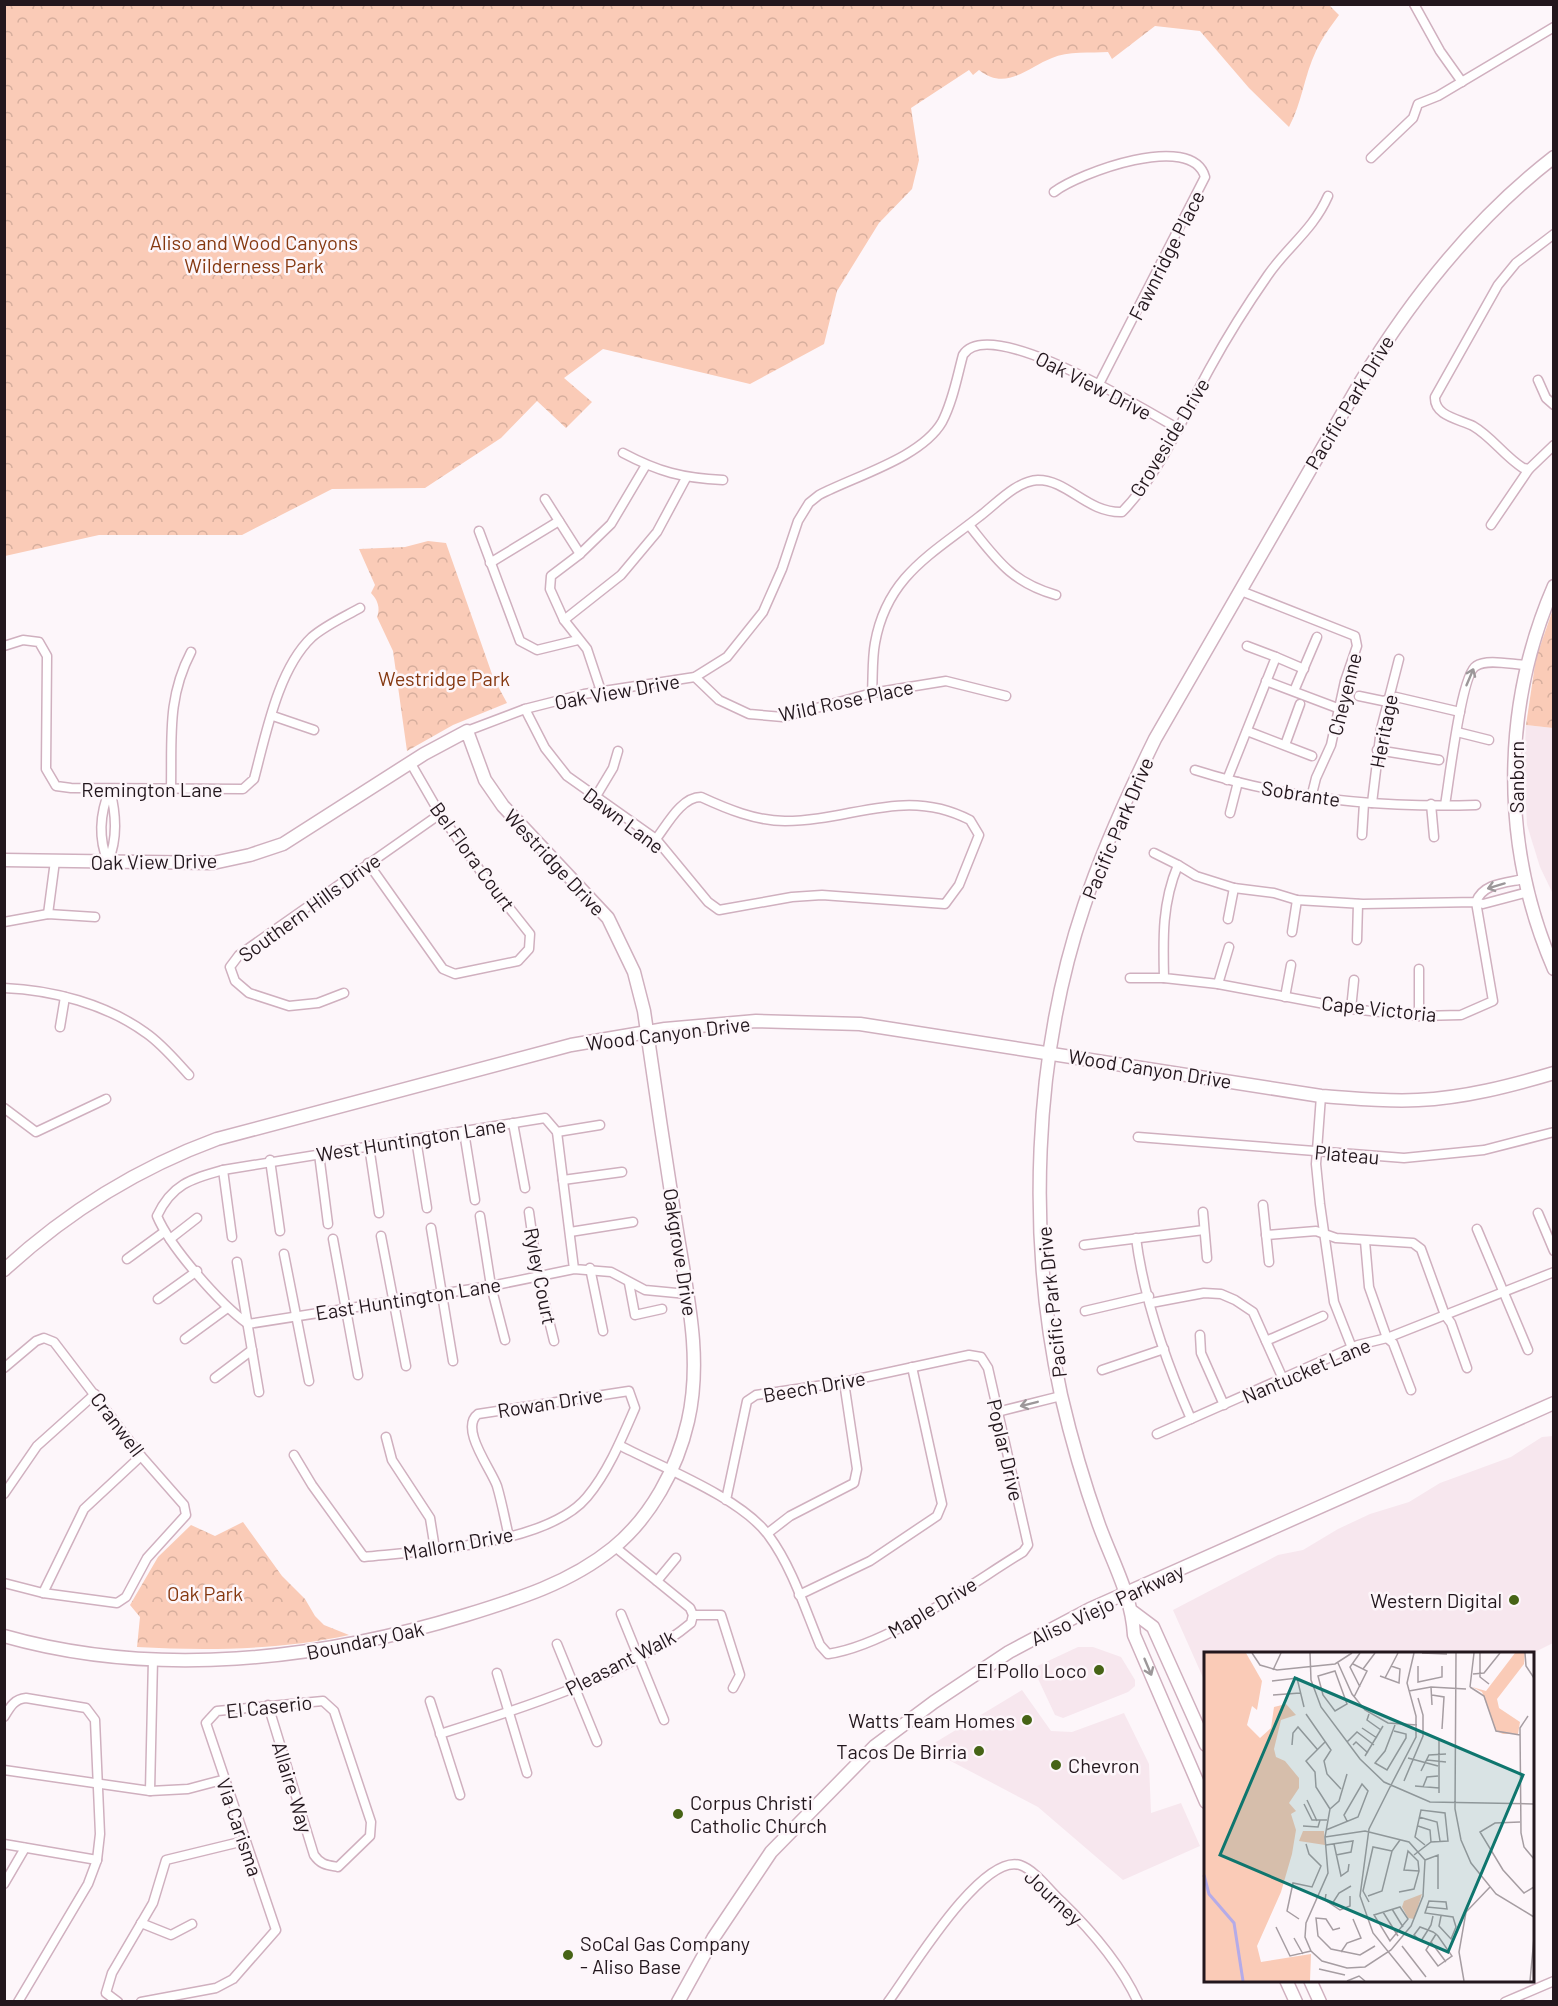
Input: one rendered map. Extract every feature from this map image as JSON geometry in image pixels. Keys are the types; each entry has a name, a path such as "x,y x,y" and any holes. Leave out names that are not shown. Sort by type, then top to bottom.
{"main road":[{"name":"Pacific Park Drive","path":"1201,1782 1134,1635 1133,1612 1098,1523 1062,1396 1050,1330 1041,1214 1041,1168 1049,1053 1066,968 1083,908 1113,828 1155,740 1324,443 1402,317 1472,231 1554,157"},
{"name":"Sanborn","path":"1554,586 1539,620 1527,665 1516,721 1514,759 1515,813 1524,879 1554,969"},
{"name":"Oak View Drive","path":"4,860 213,863 250,855 283,844 410,762 467,731"},
{"name":"Westridge Drive","path":"467,731 484,780 503,806 608,918 634,972 647,1031"},
{"name":"Wood Canyon Drive","path":"4,1270 56,1225 139,1172 184,1151 217,1139 571,1045 647,1031 756,1021 860,1024 1321,1096 1419,1100 1499,1089 1554,1073"},
{"name":"Oakgrove Drive","path":"647,1031 694,1341 694,1394 681,1446 671,1472"},
{"name":"Aliso Viejo Parkway","path":"678,2001 714,1937 771,1852 875,1746 933,1702 1009,1652 1055,1626 1554,1403"},
{"name":"Boundary Oak","path":"4,1636 81,1652 153,1659 246,1659 318,1651 385,1638 541,1591 572,1576 615,1547 647,1509 671,1472"},
{"name":"Pacific Park Drive","path":"1133,1612 1153,1627 1204,1741"},
{"path":"1287,1982 1296,2001"},
{"path":"1311,1982 1320,2001"}],"street":[{"path":"1414,4 1440,51 1462,82"},
{"path":"1371,158 1413,118 1418,104 1462,82 1554,27"},
{"name":"Fawnridge Place","path":"1054,192 1066,182 1141,158 1185,159 1196,163 1203,169 1205,177 1098,386"},
{"name":"Groveside Drive","path":"872,693 874,644 891,596 919,562 1018,487 1036,480 1051,482 1105,512 1122,512 1135,498 1179,429 1210,368 1248,306 1269,274 1318,217 1328,196"},
{"path":"1529,470 1513,462 1475,428 1442,413 1435,403 1435,397 1498,285 1516,263 1554,234"},
{"name":"Oak View Drive","path":"467,731 525,709 601,691 695,677 727,657 762,612 779,577 798,521 809,503 830,489 906,454 922,444 937,429 949,405 968,348 976,343 1018,349 1058,363 1179,429"},
{"path":"1538,380 1546,398 1554,405"},
{"path":"1491,525 1529,470 1554,445"},
{"path":"623,453 646,465 686,478 723,480"},
{"path":"601,691 587,649 564,620 550,589 551,576 580,554 611,524 646,465"},
{"path":"564,620 621,575 657,532 686,478"},
{"path":"545,499 580,554"},
{"path":"490,563 559,521"},
{"path":"969,525 1006,571 1035,589 1056,595"},
{"path":"479,531 520,641 537,650 578,640"},
{"name":"Cheyenne","path":"1241,591 1355,636 1357,646 1331,745 1316,778 1311,798"},
{"name":"Remington Lane","path":"4,646 23,640 39,642 47,656 46,769 56,786 110,789 243,789 254,779 293,660 312,637 360,608"},
{"path":"1294,691 1317,637"},
{"path":"1247,646 1304,669"},
{"path":"171,788 172,709 178,677 190,652"},
{"path":"1227,780 1276,657"},
{"name":"Heritage","path":"1368,803 1377,750 1399,659"},
{"path":"1445,805 1456,732 1470,673 1476,665 1527,665"},
{"name":"Wild Rose Place","path":"695,677 719,700 749,714 783,717 872,693 946,681 1006,696"},
{"path":"1266,681 1340,709"},
{"path":"1359,696 1383,701 1396,697 1460,712"},
{"path":"1285,745 1300,704"},
{"name":"Dawn Lane","path":"525,709 556,764 567,776 656,839 708,902 719,910 792,897 822,896 945,903 952,898 979,835 970,820 960,815 905,803 826,817 783,821 750,816 701,797 693,797 686,801 656,839"},
{"path":"273,717 314,730"},
{"path":"1247,731 1312,756"},
{"path":"1456,732 1489,740"},
{"path":"1377,750 1439,760"},
{"path":"595,798 613,768 618,751"},
{"name":"Bel Flora Court","path":"368,862 443,969 454,974 518,960 529,949 530,934 484,876 440,814 410,762"},
{"name":"Sobrante","path":"1195,770 1238,783 1311,798 1368,803 1476,805"},
{"name":"Sobrante","path":"1230,813 1238,783"},
{"path":"108,862 101,845 102,807 110,789"},
{"path":"108,862 115,846 115,819 110,789"},
{"name":"Sobrante","path":"1362,835 1368,803"},
{"path":"1431,804 1434,837"},
{"name":"Southern Hills Drive","path":"344,993 318,1003 289,1006 249,993 235,981 230,967 239,955 368,862 440,814"},
{"path":"102,819 115,819"},
{"path":"1154,853 1196,876 1234,888 1274,893 1297,900 1358,904 1476,902 1483,904 1528,892"},
{"path":"48,914 55,861"},
{"path":"1164,978 1163,926 1167,890 1178,865"},
{"path":"1476,902 1479,894 1492,885 1524,879"},
{"path":"1228,919 1234,888"},
{"path":"1292,932 1297,900"},
{"name":"Cape Victoria","path":"1130,978 1164,978 1218,984 1351,1009 1419,1016 1461,1015 1493,1001 1476,902"},
{"path":"1358,904 1358,940"},
{"path":"4,922 48,914 95,917"},
{"path":"1218,984 1229,947"},
{"path":"1285,997 1291,965"},
{"path":"1419,969 1419,1016"},
{"path":"1351,1009 1354,980"},
{"path":"4,988 65,997 96,1006 146,1033 189,1075"},
{"path":"60,1027 65,997"},
{"path":"1321,1096 1317,1151 1318,1184 1334,1302 1352,1348"},
{"path":"4,1108 36,1132 106,1100"},
{"name":"West Huntington Lane","path":"167,1236 157,1216 165,1199 187,1181 223,1170 270,1160 545,1118 557,1132"},
{"path":"513,1123 525,1188"},
{"path":"574,1269 557,1132 600,1125"},
{"path":"464,1132 474,1200"},
{"name":"Plateau","path":"1138,1137 1317,1151 1369,1158 1431,1157 1484,1150 1554,1132"},
{"path":"416,1139 427,1208"},
{"path":"369,1146 379,1213"},
{"path":"319,1154 328,1224"},
{"path":"270,1160 280,1231"},
{"path":"223,1170 232,1237"},
{"path":"563,1180 622,1172"},
{"path":"1263,1205 1269,1262"},
{"name":"Ryley Court","path":"529,1212 538,1276 554,1341"},
{"path":"1203,1212 1207,1258"},
{"path":"1538,1213 1554,1251"},
{"path":"480,1215 491,1286 505,1340"},
{"path":"127,1259 196,1218"},
{"path":"570,1232 633,1222"},
{"path":"431,1228 453,1361"},
{"path":"1477,1229 1528,1350"},
{"path":"1084,1245 1204,1230"},
{"path":"1266,1235 1316,1231 1326,1235 1365,1241 1413,1243 1421,1249 1467,1368"},
{"path":"167,1236 226,1309 248,1324"},
{"path":"381,1236 406,1366"},
{"path":"1136,1238 1140,1272 1164,1349 1191,1419"},
{"path":"333,1239 357,1374"},
{"path":"1365,1241 1369,1287 1387,1338"},
{"path":"284,1254 309,1381"},
{"path":"237,1262 259,1392"},
{"path":"590,1268 603,1332"},
{"name":"East Huntington Lane","path":"248,1324 491,1286 574,1269 590,1268 611,1272 645,1290 687,1294"},
{"path":"158,1299 196,1271"},
{"name":"Nantucket Lane","path":"1157,1434 1352,1348 1387,1338 1554,1272"},
{"path":"628,1283 635,1315 662,1310"},
{"path":"1085,1311 1150,1299 1204,1293 1221,1294 1253,1311 1283,1379"},
{"path":"185,1339 226,1309"},
{"path":"1266,1341 1323,1316"},
{"name":"Nantucket Lane","path":"1200,1335 1202,1353 1224,1405"},
{"name":"Cranwell","path":"4,1368 36,1341 44,1338 54,1342 141,1456 184,1505 186,1515 147,1558 126,1597 117,1603 43,1593"},
{"name":"Nantucket Lane","path":"1387,1338 1393,1343 1411,1390"},
{"path":"1102,1370 1164,1349"},
{"path":"215,1378 252,1350"},
{"name":"Beech Drive","path":"726,1500 747,1401 756,1395 844,1382 969,1355 981,1357"},
{"name":"Poplar Drive","path":"981,1357 988,1368 1028,1545"},
{"path":"619,1445 726,1500 768,1533 799,1595 870,1561 937,1516 942,1504 912,1368"},
{"path":"768,1533 790,1516 855,1483 857,1469 844,1382"},
{"name":"Rowan Drive","path":"509,1537 496,1483 480,1455 471,1423 478,1414 623,1390 632,1395"},
{"path":"4,1494 37,1446 95,1394"},
{"name":"Mallorn Drive","path":"294,1455 364,1557 509,1537 570,1513 587,1497 619,1445 635,1408 632,1395"},
{"path":"997,1412 1062,1396"},
{"path":"386,1437 392,1460 430,1518 435,1549"},
{"path":"4,1582 43,1593 84,1509 141,1456"},
{"name":"Maple Drive","path":"799,1595 820,1645 828,1654 855,1648 891,1633 1023,1552 1028,1545"},
{"name":"Pleasant Walk","path":"440,1734 510,1712 575,1686 639,1657 691,1623 693,1615 690,1608 615,1547"},
{"path":"657,1581 676,1558"},
{"path":"621,1614 664,1720"},
{"path":"693,1615 721,1615 740,1675 733,1688"},
{"path":"558,1644 597,1742"},
{"path":"150,1791 153,1659"},
{"path":"497,1673 527,1773"},
{"path":"4,1717 11,1704 18,1698 86,1708 92,1712 95,1720 99,1786 100,1834 97,1860 88,1884 18,2001"},
{"name":"El Caserio","path":"206,1723 217,1711 268,1706 323,1701 334,1711 371,1822 370,1836 338,1867 324,1865"},
{"path":"430,1701 460,1795"},
{"name":"Allaire Way","path":"268,1706 314,1855 324,1865"},
{"name":"Via Carisma","path":"141,2001 216,1988 233,1979 276,1930 222,1780 206,1723"},
{"path":"4,1770 99,1786 150,1791 188,1789 222,1780"},
{"path":"118,2001 106,1993 112,1973 153,1903 166,1860 244,1841"},
{"path":"4,1844 97,1860"},
{"path":"4,1884 26,1848"},
{"name":"Journey","path":"888,2001 946,1920 984,1879 1009,1864 1020,1865 1030,1871 1080,1919 1108,1952 1138,2001"},
{"path":"141,1923 171,1935 192,1924"},
{"path":"1505,2001 1554,1981"}],"shaded area":[{"path":"1526,725 1553,728 1553,894 1540,867 1527,825 1524,769"},
{"path":"1553,1436 1553,1643 1534,1652 1204,1652 1204,1680 1173,1610 1278,1555 1303,1550 1338,1529 1370,1514 1409,1502 1440,1483 1511,1457 1542,1437"},
{"path":"1078,1647 1093,1647 1121,1657 1135,1680 1135,1686 1128,1692 1063,1718 1055,1715 1033,1668"},
{"path":"1022,1690 1051,1731 1072,1732 1124,1713 1149,1764 1151,1813 1181,1803 1200,1846 1123,1880 1038,1807 926,1748"}],"green space":[{"name":"Aliso and Wood Canyons Wilderness Park","path":"5,5 1329,5 1339,15 1316,51 1289,127 1249,88 1200,31 1155,26 1112,59 1108,52 1065,54 1008,78 998,79 979,70 973,75 969,70 911,108 919,160 912,189 879,223 837,291 824,344 750,384 603,349 564,378 592,402 566,428 537,401 501,438 425,488 332,489 242,535 99,535 5,556"},
{"name":"Westridge Park","path":"428,541 446,543 493,677 507,703 453,725 407,751 393,651 377,617 378,604 371,593 375,585 359,549 405,547"},
{"path":"1553,609 1553,728 1526,725 1536,658"},
{"name":"Oak Park","path":"243,1522 282,1576 305,1599 315,1616 324,1625 349,1635 297,1644 244,1648 137,1647 140,1617 130,1605 158,1557 191,1525 215,1536"}],"place":[{"name":"Western Digital","path":"1514,1600"},
{"name":"El Pollo Loco","path":"1099,1670"},
{"name":"Watts Team Homes","path":"1027,1720"},
{"name":"Tacos De Birria","path":"979,1751"},
{"name":"Chevron","path":"1056,1765"},
{"name":"Corpus Christi Catholic Church","path":"678,1814"},
{"name":"SoCal Gas Company - Aliso Base","path":"568,1955"}]}
